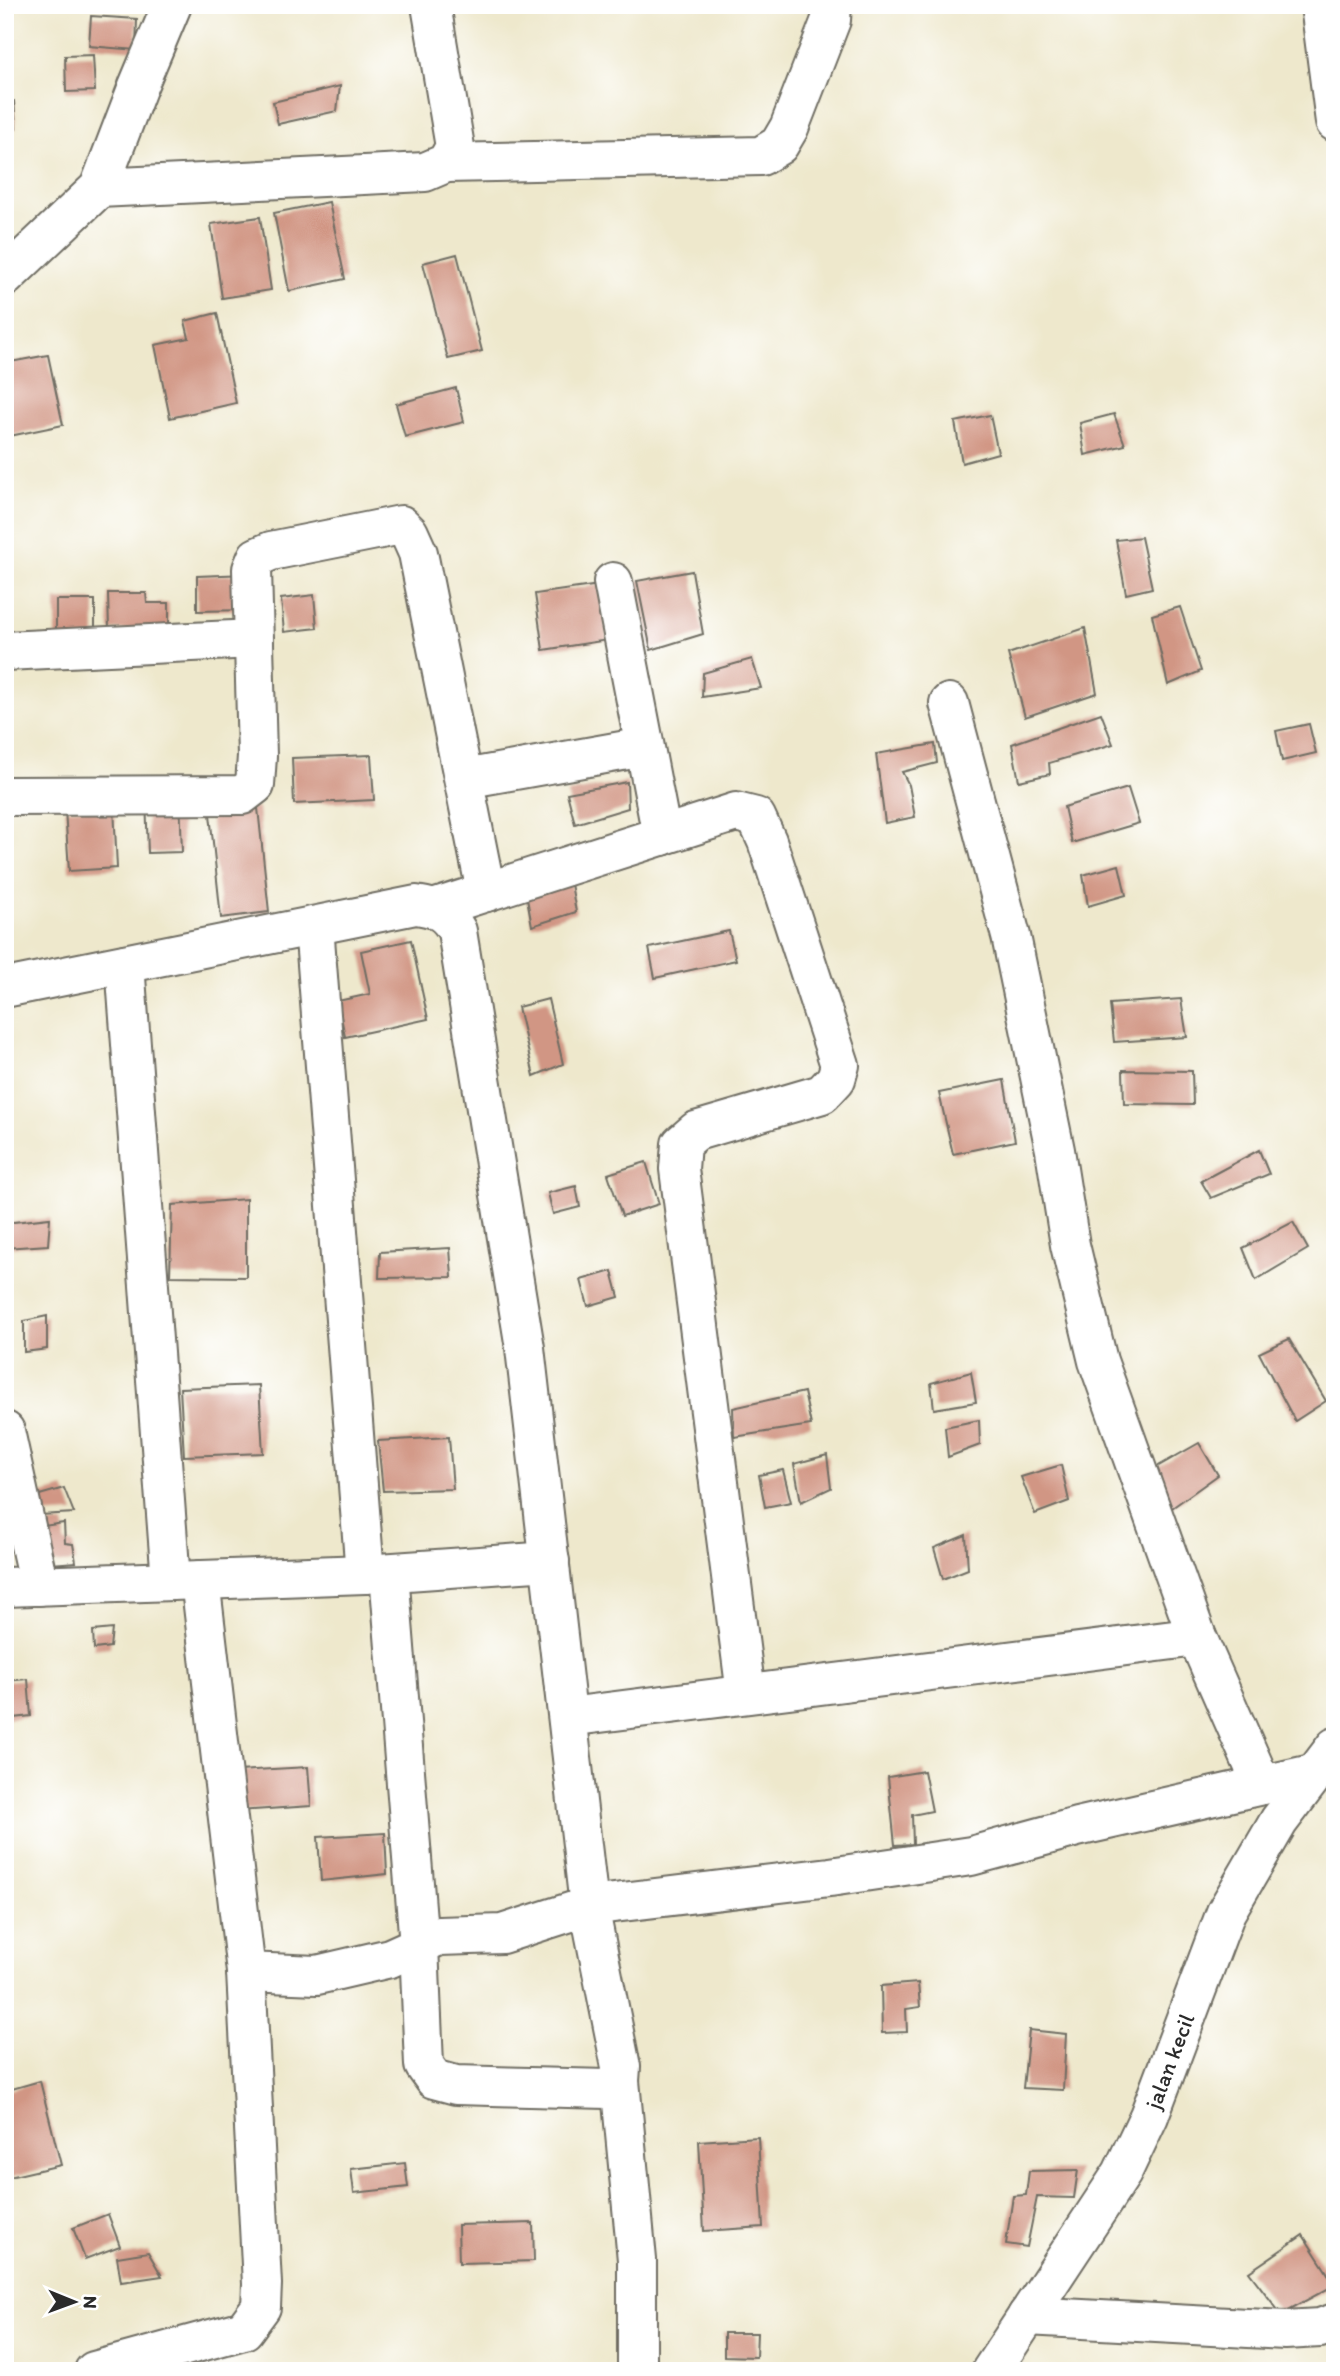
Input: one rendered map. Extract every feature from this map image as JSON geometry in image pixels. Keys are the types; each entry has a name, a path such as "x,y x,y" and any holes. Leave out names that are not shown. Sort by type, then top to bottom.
{"street":[{"path":"5,277 99,188 172,5"},
{"path":"431,5 454,147 446,163"},
{"path":"99,188 425,172 446,163 761,156 779,145 789,128 831,20 832,5"},
{"path":"1320,5 1335,122"},
{"path":"5,796 242,795 255,785 257,756 252,569 257,557 271,551 401,525 410,533 418,553 486,892"},
{"path":"613,582 662,836"},
{"path":"5,651 254,639"},
{"path":"949,703 1011,936 1055,1150 1070,1245 1098,1361 1197,1637 1262,1785"},
{"path":"464,779 644,747"},
{"path":"5,988 416,905 436,908 736,812 756,817 767,841 840,1065 836,1079 822,1094 696,1130 681,1144 679,1169 746,1694"},
{"path":"436,908 450,918 457,931 525,1348 589,1906 621,2067 637,2260 637,2371"},
{"path":"314,926 377,1573 419,1945 424,2065 434,2079 456,2085 607,2089 621,2081"},
{"path":"94,2371 244,2330 261,2307 262,2284 246,1972 185,1581 125,964"},
{"path":"5,1431 22,1586 377,1573 550,1561"},
{"path":"568,1717 1197,1637"},
{"path":"246,1972 317,1975 390,1958 439,1936 502,1934 589,1906 830,1877 971,1856 1077,1827 1262,1785 1325,1760"},
{"name":"jalan kecil","path":"991,2371 1122,2173 1149,2116 1226,1912 1279,1821 1325,1760"},
{"path":"1027,2316 1286,2330 1320,2328 1335,2323"}],"building":[{"path":"91,16 137,19 136,50 89,46"},
{"path":"93,55 95,91 66,92 65,56"},
{"path":"340,86 337,111 278,124 273,102"},
{"path":"14,101 16,129 5,131 5,102"},
{"path":"329,202 345,279 289,291 274,213"},
{"path":"260,217 271,290 222,298 211,224"},
{"path":"457,254 482,351 448,359 423,263"},
{"path":"217,313 236,403 170,418 155,345 189,338 185,321"},
{"path":"48,355 63,425 5,437 5,363"},
{"path":"456,388 464,422 405,437 396,404"},
{"path":"1114,414 1125,445 1085,455 1080,423"},
{"path":"990,415 998,453 962,463 955,422"},
{"path":"1141,537 1152,588 1126,594 1116,540"},
{"path":"692,571 703,634 651,650 637,581"},
{"path":"247,574 248,610 197,611 197,576"},
{"path":"600,585 608,640 543,650 535,594"},
{"path":"108,593 146,593 147,603 169,603 169,629 109,630"},
{"path":"314,595 317,628 284,632 281,599"},
{"path":"56,600 95,600 95,640 56,640"},
{"path":"1180,607 1201,671 1168,685 1152,615"},
{"path":"1085,628 1097,693 1025,717 1008,654"},
{"path":"752,659 761,688 702,697 703,673"},
{"path":"1101,713 1113,744 1049,763 1050,774 1019,781 1012,744"},
{"path":"1309,724 1316,753 1282,761 1276,731"},
{"path":"935,744 937,763 902,772 909,785 915,817 885,823 876,754"},
{"path":"371,755 374,800 294,804 292,758"},
{"path":"627,782 628,808 575,824 567,793"},
{"path":"1128,788 1139,823 1072,843 1064,807"},
{"path":"180,797 182,852 148,853 146,798"},
{"path":"114,807 117,868 69,871 65,809"},
{"path":"258,808 269,912 221,918 210,814"},
{"path":"1119,865 1126,895 1088,906 1083,875"},
{"path":"570,878 576,912 532,926 526,893"},
{"path":"729,931 736,960 655,978 649,948"},
{"path":"411,940 428,1019 345,1037 338,1001 370,994 361,951"},
{"path":"548,999 563,1064 534,1076 518,1007"},
{"path":"1181,999 1187,1037 1114,1042 1110,1004"},
{"path":"1123,1070 1192,1071 1193,1105 1124,1104"},
{"path":"1004,1080 1015,1141 953,1154 939,1093"},
{"path":"1259,1150 1269,1174 1211,1198 1201,1181"},
{"path":"646,1162 659,1204 622,1216 608,1174"},
{"path":"576,1186 580,1207 553,1214 548,1193"},
{"path":"246,1199 246,1277 170,1276 172,1205"},
{"path":"50,1218 48,1245 5,1248 5,1223"},
{"path":"1293,1222 1308,1249 1256,1280 1243,1248"},
{"path":"450,1248 452,1277 379,1278 380,1252"},
{"path":"612,1271 619,1297 588,1306 581,1280"},
{"path":"47,1316 47,1349 24,1352 24,1321"},
{"path":"1289,1339 1326,1401 1295,1421 1259,1353"},
{"path":"971,1372 976,1402 934,1409 931,1383"},
{"path":"259,1385 263,1453 184,1456 180,1388"},
{"path":"804,1392 811,1425 734,1437 733,1408"},
{"path":"979,1420 980,1445 948,1457 945,1427"},
{"path":"449,1437 453,1489 383,1491 378,1441"},
{"path":"1199,1443 1218,1475 1165,1513 1150,1471"},
{"path":"827,1455 831,1488 801,1502 794,1464"},
{"path":"1061,1465 1069,1501 1035,1514 1021,1477"},
{"path":"783,1470 791,1502 765,1507 759,1475"},
{"path":"64,1488 74,1513 40,1515 36,1496"},
{"path":"64,1523 65,1543 73,1544 76,1562 51,1564 43,1526"},
{"path":"966,1535 968,1569 943,1579 934,1548"},
{"path":"112,1629 110,1647 94,1649 93,1631"},
{"path":"28,1679 31,1716 5,1719 5,1681"},
{"path":"308,1767 311,1806 237,1811 238,1771"},
{"path":"924,1771 932,1811 912,1815 913,1844 895,1845 888,1777"},
{"path":"385,1833 387,1874 321,1881 318,1837"},
{"path":"918,1983 920,2007 906,2009 907,2032 882,2033 881,1986"},
{"path":"1029,2030 1066,2034 1063,2090 1023,2088"},
{"path":"40,2081 61,2165 5,2178 5,2091"},
{"path":"758,2137 763,2227 704,2231 699,2141"},
{"path":"405,2163 408,2187 354,2193 351,2169"},
{"path":"1078,2170 1074,2198 1037,2197 1027,2247 1006,2244 1013,2196 1026,2195 1029,2171"},
{"path":"108,2214 120,2246 85,2259 73,2228"},
{"path":"533,2223 534,2261 459,2263 458,2225"},
{"path":"1303,2235 1335,2285 1281,2314 1249,2272"},
{"path":"148,2252 162,2276 121,2282 117,2257"},
{"path":"724,2333 757,2333 756,2357 724,2356"}]}
